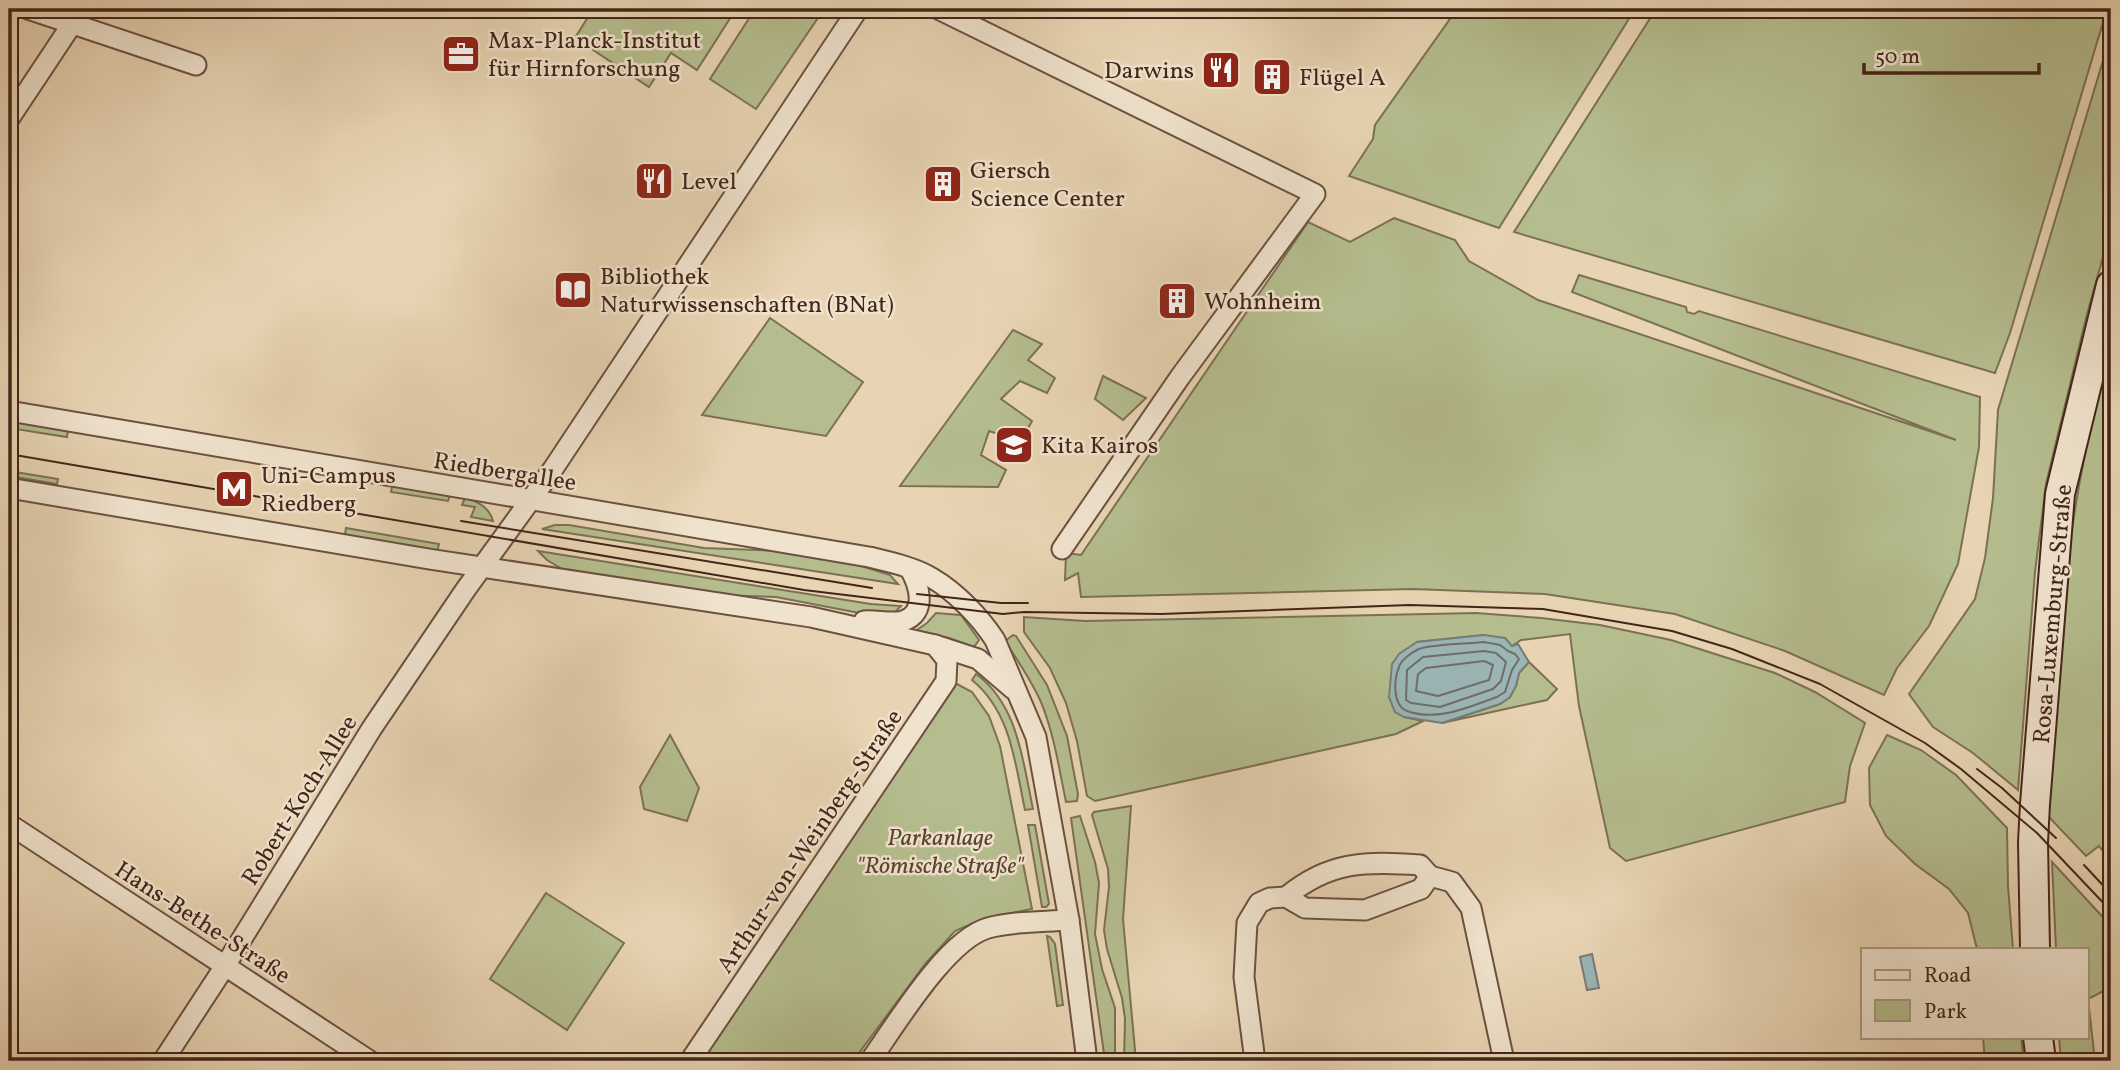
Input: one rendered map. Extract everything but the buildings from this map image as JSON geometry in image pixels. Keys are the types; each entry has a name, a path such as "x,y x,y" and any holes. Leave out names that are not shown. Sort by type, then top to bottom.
{"main road":[{"name":"Rosa-Luxemburg-Straße","path":"2035,948 2035,804 2060,494 2111,285"},
{"path":"2038,1038 2040,1061"}],"street":[{"path":"27,9 77,16 196,65"},
{"name":"Robert-Koch-Allee","path":"163,1061 372,728 482,567 532,500 858,9"},
{"path":"938,9 1315,194 1180,377 1062,549"},
{"path":"9,119 77,16"},
{"name":"Riedbergallee","path":"9,411 869,557 932,578 986,626 995,640 1036,737 1069,920 1087,1061"},
{"path":"9,488 482,567 836,622 935,645 978,659 1017,693"},
{"path":"836,622 904,621 917,611 920,603 919,585 910,569"},
{"name":"Arthur-von-Weinberg-Straße","path":"690,1061 946,681 947,660 935,645"},
{"name":"Hans-Bethe-Straße","path":"9,824 370,1061"},
{"path":"1286,897 1306,881 1328,870 1377,862 1420,865 1430,876 1452,882 1471,908 1504,1061"},
{"path":"1255,1061 1244,976 1247,923 1259,903 1270,898 1286,897 1305,908 1365,910 1421,889 1430,876"},
{"path":"870,1061 937,969 962,942 986,929 1069,920"}],"green space":[{"path":"593,9 736,9 697,70 671,53 649,87 575,38"},
{"path":"755,9 824,9 756,109 710,79"},
{"path":"1457,9 1635,9 1499,228 1349,176 1373,139 1375,125"},
{"path":"1656,9 2107,9 2010,333 1995,373 1514,232"},
{"path":"2111,34 2111,228 2046,484 2035,572 2018,790 1973,753 1933,727 1909,694 1975,599 1985,558 1993,498 1998,410"},
{"path":"1394,218 1455,240 1469,261 1538,300 1956,440 1572,292 1579,275 1686,307 1687,312 1694,314 1699,311 1980,397 1979,447 1958,564 1929,626 1897,668 1884,695 1785,651 1675,614 1545,594 1413,589 1081,597 1078,573 1065,580 1066,553 1081,555 1308,222 1350,242"},
{"path":"770,318 863,382 826,436 702,415"},
{"path":"1013,330 1042,344 1028,360 1055,378 1047,393 1020,381 1001,399 1032,421 1021,441 989,431 981,455 1006,470 998,487 900,486"},
{"path":"2111,345 2111,862 2099,846 2086,856 2046,814 2070,543 2093,412"},
{"path":"1103,376 1146,398 1123,420 1095,399"},
{"path":"9,420 68,430 67,437 9,428"},
{"path":"9,471 58,479 57,484 9,476"},
{"path":"392,486 450,495 448,501 391,492"},
{"path":"465,498 482,505 493,521 471,517 475,507 462,505"},
{"path":"569,525 704,548 780,551 855,564 890,575 898,584 542,529"},
{"path":"346,528 439,544 437,552 345,535"},
{"path":"538,551 871,604 901,606 893,614 875,616 776,597 717,595 562,569"},
{"path":"936,613 961,615 979,640 974,647 949,638 914,632"},
{"path":"1476,613 1600,625 1671,640 1775,673 1815,692 1865,723 1850,766 1845,802 1626,861 1610,848 1579,706 1570,634 1521,640 1512,646 1484,635 1417,642 1404,717 1423,721 1396,734 1095,801 1087,796 1077,741 1066,703 1050,668 1024,632 1024,617 1085,621"},
{"path":"1013,635 1047,685 1067,736 1077,801 1066,802 1046,714 1029,678 1005,641"},
{"path":"1529,662 1557,689 1547,700 1442,723 1500,704 1510,697 1519,673"},
{"path":"976,674 990,686 1010,718 1022,754 1033,809 1025,810 1009,739 995,707 972,680"},
{"name":"Parkanlage \"Römische Straße\"","path":"955,683 972,692 989,716 1000,746 1032,909 985,918 955,931 926,963 853,1061 698,1061 841,855"},
{"path":"670,735 699,788 687,821 644,809 640,787"},
{"path":"1887,735 1921,750 1956,775 2007,828 2013,948 1977,948 1968,913 1949,889 1915,864 1886,836 1870,805 1869,768"},
{"path":"1131,806 1123,919 1136,1061 1124,1061 1125,1019 1122,998 1104,930 1109,887 1108,869 1092,815 1094,812"},
{"path":"1080,816 1099,883 1095,934 1102,969 1115,1008 1115,1061 1105,1061 1071,818"},
{"path":"1028,825 1035,825 1049,904 1046,907 1042,907"},
{"path":"2052,862 2111,926 2111,987 2088,999 2088,948 2056,948"},
{"path":"546,893 624,943 567,1030 490,979"},
{"path":"1047,936 1055,944 1063,1005 1057,1006"},
{"path":"2088,999 2095,1061 2061,1061 2059,1038 2088,1038"},
{"path":"1983,1038 2021,1038 2024,1061 1985,1061"}],"water":[{"path":"1484,635 1505,638 1512,646 1518,644 1529,662 1519,673 1510,697 1500,704 1442,723 1404,717 1395,712 1389,697 1392,664 1399,654 1417,642"},
{"path":"1592,954 1599,988 1587,990 1580,957"}],"tram line":[{"path":"9,454 804,590 1003,614 1161,614 1410,605 1543,609 1672,631 1732,649 1820,684 1925,743 1961,769 2037,833 2111,911"},
{"path":"461,521 872,588"},
{"path":"917,594 1001,603 1028,603"},
{"path":"1977,769 2002,788 2056,838"},
{"path":"2084,865 2111,894"}],"place":[{"name":"Max-Planck-Institut für Hirnforschung","path":"461,54"},
{"name":"Darwins","path":"1221,70"},
{"name":"Flügel A","path":"1272,77"},
{"name":"Level","path":"654,181"},
{"name":"Giersch Science Center","path":"943,184"},
{"name":"Bibliothek Naturwissenschaften (BNat)","path":"573,290"},
{"name":"Wohnheim","path":"1177,301"},
{"name":"Kita Kairos","path":"1014,445"},
{"name":"Uni-Campus Riedberg","path":"234,489"}]}
